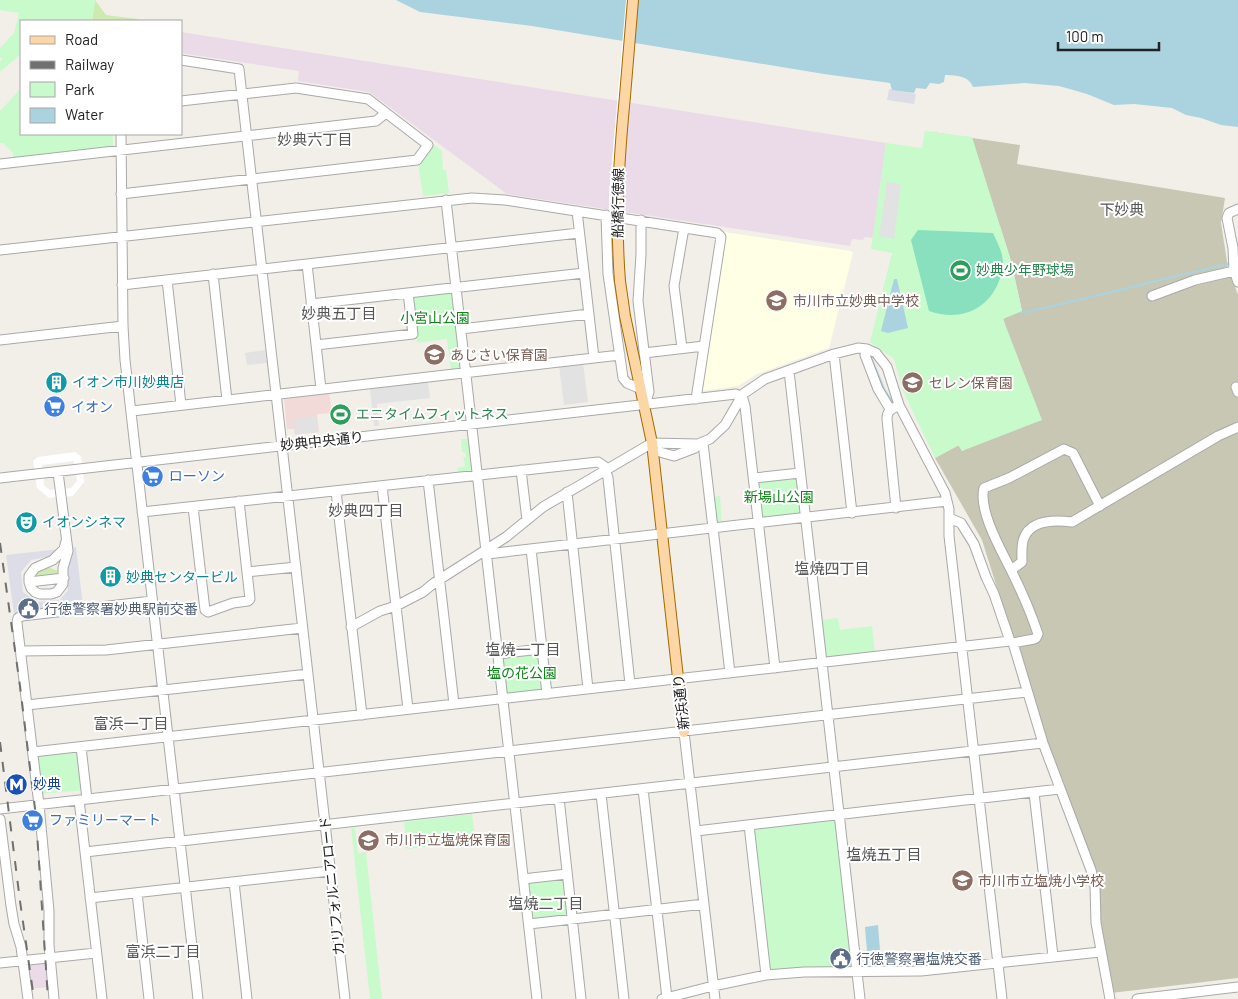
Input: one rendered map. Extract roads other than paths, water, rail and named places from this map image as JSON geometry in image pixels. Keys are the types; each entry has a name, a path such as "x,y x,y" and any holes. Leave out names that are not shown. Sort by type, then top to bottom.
{"main road":[{"name":"船橋行徳線","path":"634,0 617,188 616,231 625,316 645,405"},
{"name":"新浜通り","path":"645,405 652,444 684,732"}],"street":[{"name":"カリフォルニアロード","path":"182,60 239,69 344,999"},
{"path":"121,194 416,160 428,145 368,99 296,88 182,100"},
{"path":"0,164 376,121 386,113"},
{"path":"120,135 123,326 142,512 198,999"},
{"path":"0,250 472,198 498,199 717,233 721,237 696,399"},
{"path":"446,200 537,999"},
{"path":"1238,209 1229,213 1227,218 1234,258 1234,271 1238,282"},
{"path":"577,211 594,358"},
{"path":"606,215 608,274 614,326 624,381 641,389"},
{"path":"641,220 642,254 638,301 649,392 645,405"},
{"path":"682,348 674,286 684,228"},
{"path":"122,284 579,233"},
{"path":"306,264 321,389"},
{"path":"1152,296 1194,280 1234,271"},
{"path":"311,304 584,273"},
{"path":"213,274 227,400"},
{"path":"167,280 181,405"},
{"path":"316,345 413,334 408,293"},
{"path":"461,329 589,314"},
{"path":"0,340 123,326"},
{"path":"644,353 704,346"},
{"path":"660,452 674,456 695,448 716,434 725,425 746,391 765,379 834,354 862,348 880,356 888,367 899,404 945,493 947,501 949,536 1002,999"},
{"path":"834,354 852,513"},
{"path":"132,411 620,355"},
{"path":"865,355 878,389 890,409"},
{"path":"789,371 860,999"},
{"name":"妙典中央通り","path":"0,478 736,394 741,397"},
{"path":"741,397 745,406 775,668"},
{"path":"896,508 887,413 899,404"},
{"path":"1011,570 1022,562 1023,539 1028,531 1040,523 1072,522 1218,436 1238,427"},
{"path":"351,627 380,611 396,606 423,592 486,552 543,507 652,444 700,443"},
{"path":"700,443 713,528 730,673"},
{"path":"33,752 1034,639 1038,634 1011,570 1002,556 983,505 982,496 984,488 1009,478 1064,449 1073,453 1100,506"},
{"path":"142,512 593,461 601,464 606,470 630,684"},
{"path":"521,470 527,520"},
{"path":"58,472 68,551 63,568 63,584 56,592 46,595 35,592 31,588 29,576 35,568 59,556 64,549 66,541"},
{"path":"754,478 800,473"},
{"path":"428,480 454,704"},
{"path":"382,486 408,709"},
{"path":"336,491 362,715"},
{"path":"567,492 588,689"},
{"path":"486,552 530,549 947,501"},
{"path":"193,507 205,610 208,612 250,599 239,502"},
{"path":"949,518 961,523 974,544 1011,642 1043,743 1091,870 1095,887 1096,923 1100,952 1110,999"},
{"path":"530,549 547,694"},
{"path":"46,564 55,567 63,576"},
{"path":"247,572 296,567"},
{"path":"29,582 63,576"},
{"path":"54,999 50,957 49,911 39,805 20,651 18,618 152,601"},
{"path":"20,651 106,650 302,628"},
{"path":"498,654 541,649"},
{"path":"27,706 308,674"},
{"path":"0,809 1027,692"},
{"name":"新浜通り","path":"684,732 715,999"},
{"path":"85,852 1043,743"},
{"path":"81,747 85,852 102,999"},
{"path":"643,789 664,998 766,975 804,972 921,971 1100,952"},
{"path":"696,831 1060,789"},
{"path":"1034,792 1053,956"},
{"path":"601,794 624,999"},
{"path":"559,798 582,999"},
{"path":"0,819 13,915 23,960 28,999"},
{"path":"749,825 766,975"},
{"path":"90,898 330,871"},
{"path":"523,878 567,874"},
{"path":"234,882 247,999"},
{"path":"137,893 149,999"},
{"path":"529,924 704,904"},
{"path":"0,963 96,953"},
{"path":"1137,999 1238,987"}],"water":[{"path":"396,0 1238,0 1238,127 1221,125 1186,115 1172,108 1134,104 1114,105 1087,94 1059,86 1024,83 973,87 965,78 945,75 944,82 939,84 930,83 926,89 916,88 914,93 892,90 890,83 532,26 420,12"},
{"path":"894,279 897,279 908,328 888,333 881,331"},
{"path":"878,925 880,950 867,951 865,927"}],"waterway":[{"path":"1020,313 1232,263"},
{"path":"872,360 884,389 894,405"}],"railway":[{"path":"0,543 36,817 48,999"},
{"path":"0,742 34,999"}],"place":[{"name":"妙典少年野球場","path":"960,270"},
{"name":"市川市立妙典中学校","path":"777,301"},
{"name":"あじさい保育園","path":"434,355"},
{"name":"イオン市川妙典店","path":"56,382"},
{"name":"セレン保育園","path":"913,383"},
{"name":"イオン","path":"55,407"},
{"name":"エニタイムフィットネス","path":"340,414"},
{"name":"ローソン","path":"153,476"},
{"name":"イオンシネマ","path":"26,522"},
{"name":"妙典センタービル","path":"110,577"},
{"name":"行徳警察署妙典駅前交番","path":"28,609"},
{"name":"妙典","path":"17,784"},
{"name":"ファミリーマート","path":"33,820"},
{"name":"市川市立塩焼保育園","path":"369,840"},
{"name":"市川市立塩焼小学校","path":"962,881"},
{"name":"行徳警察署塩焼交番","path":"840,959"}],"district":[{"name":"妙典六丁目","path":"315,140"},
{"name":"下妙典","path":"1122,210"},
{"name":"妙典五丁目","path":"339,314"},
{"name":"妙典四丁目","path":"366,511"},
{"name":"塩焼四丁目","path":"832,569"},
{"name":"塩焼一丁目","path":"523,650"},
{"name":"富浜一丁目","path":"131,724"},
{"name":"塩焼五丁目","path":"884,855"},
{"name":"塩焼二丁目","path":"546,904"},
{"name":"富浜二丁目","path":"163,952"}],"park label":[{"name":"小宮山公園","path":"435,318"},
{"name":"新場山公園","path":"779,497"},
{"name":"塩の花公園","path":"522,673"}]}
